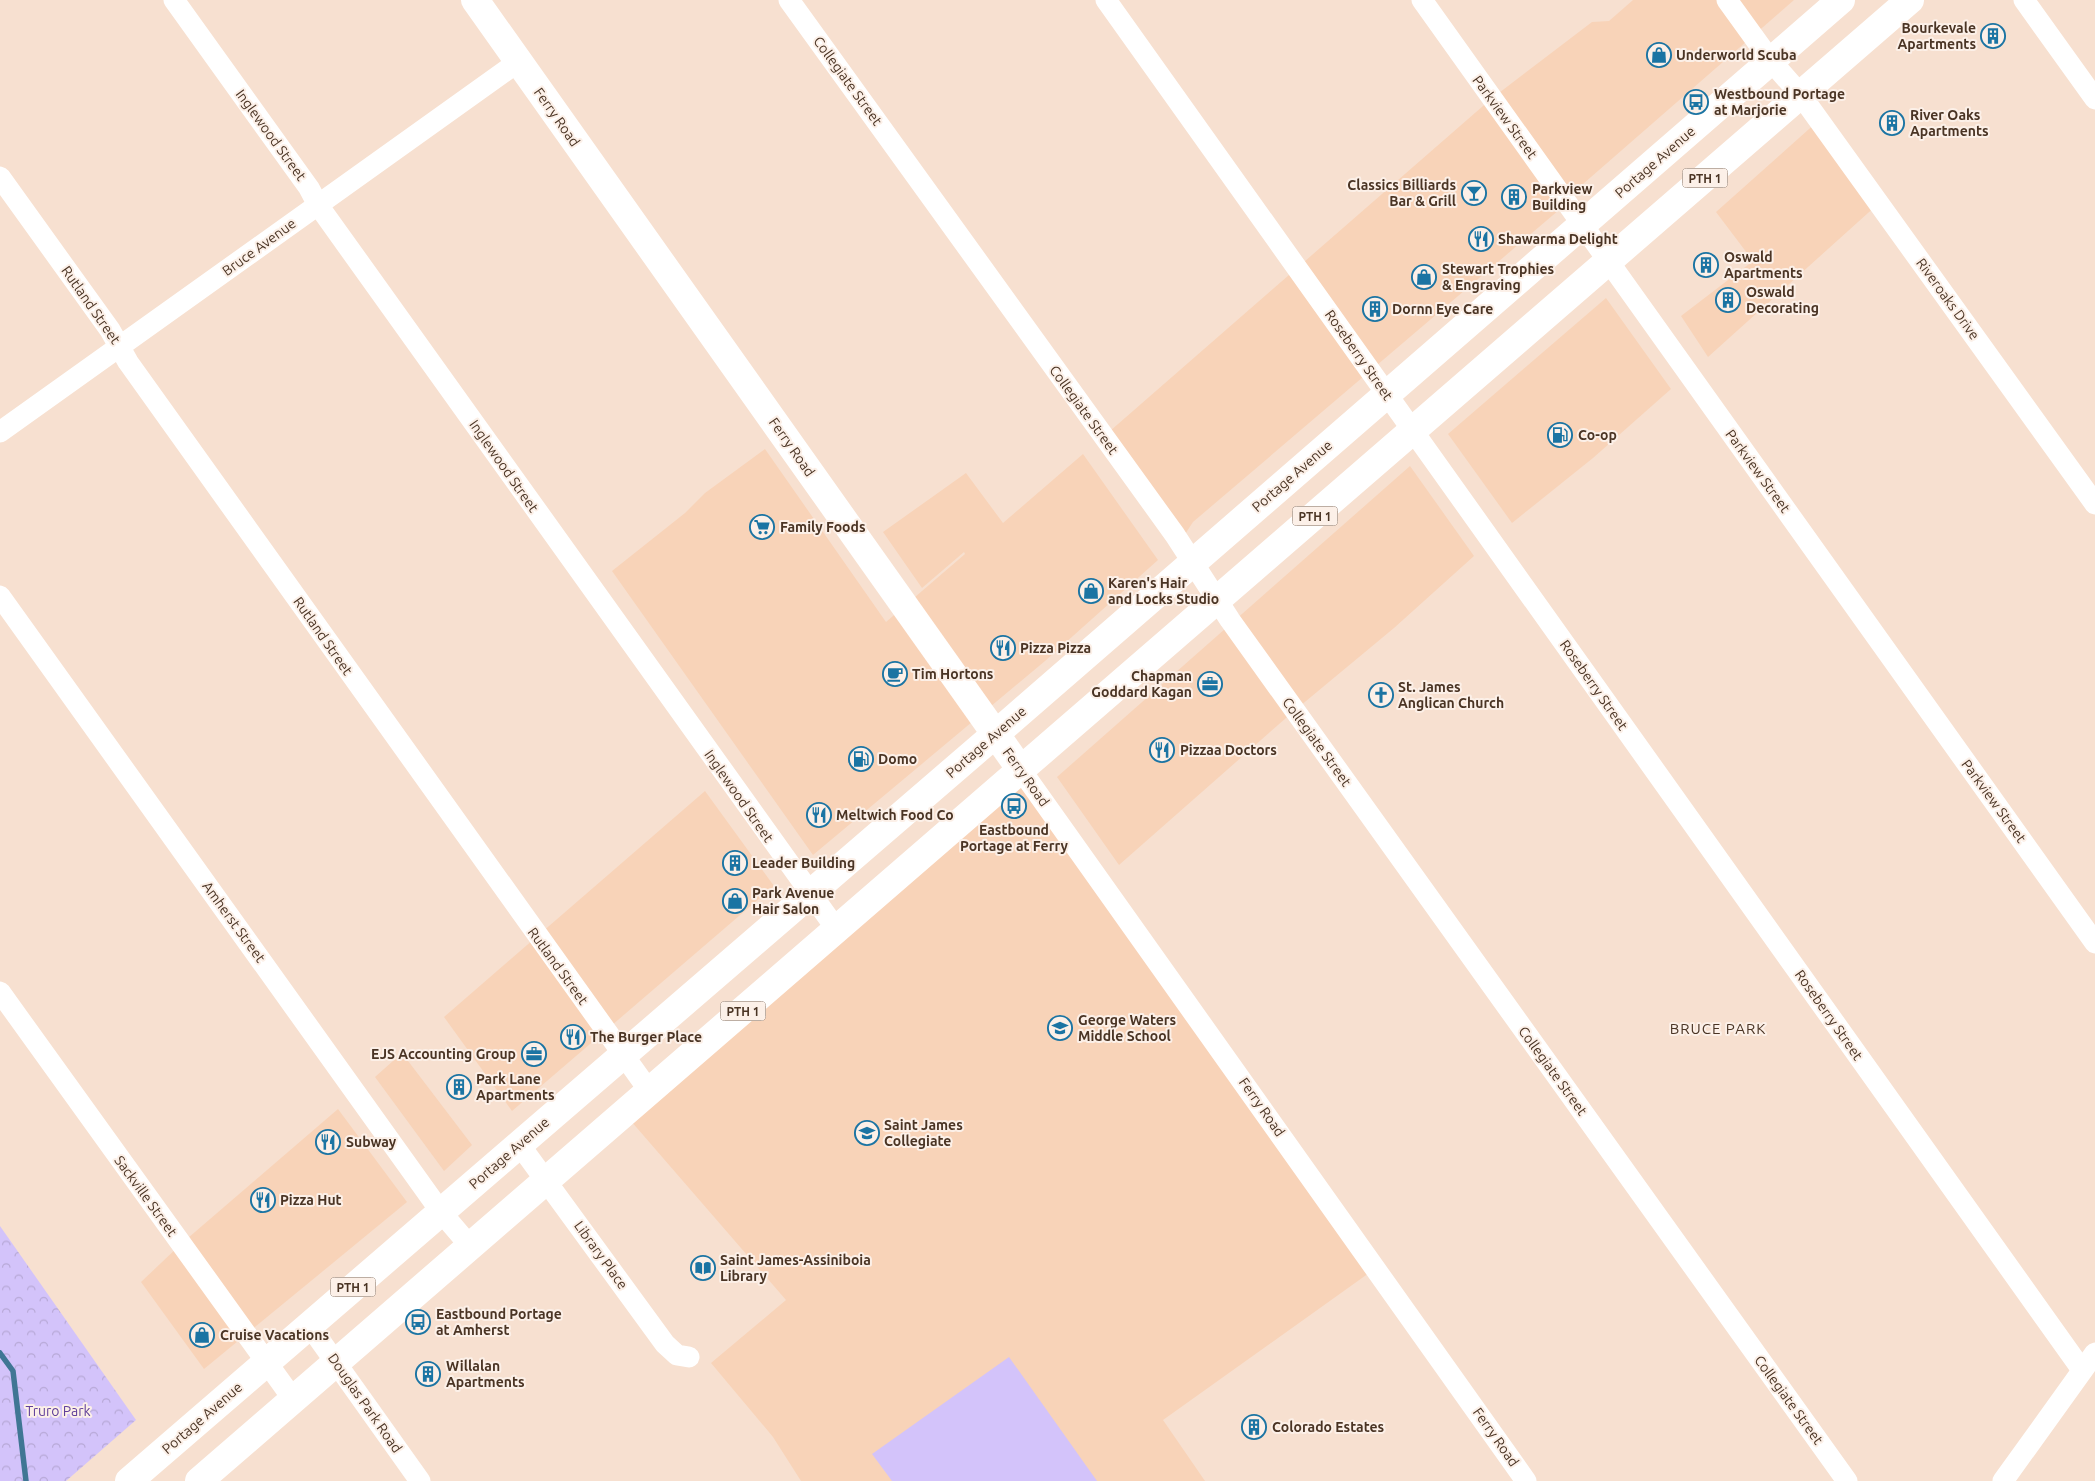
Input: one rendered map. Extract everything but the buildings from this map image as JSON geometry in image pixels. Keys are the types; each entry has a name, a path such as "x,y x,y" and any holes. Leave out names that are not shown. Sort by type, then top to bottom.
{"main road":[{"name":"Ferry Road","path":"475,0 1022,770"},
{"name":"Portage Avenue","path":"129,1481 996,734 1841,0"},
{"name":"PTH 1","path":"199,1481 1609,263 1800,94 1910,0"}],"street":[{"name":"Inglewood Street","path":"174,0 809,894 837,930"},
{"name":"Collegiate Street","path":"789,0 1847,1481"},
{"name":"Roseberry Street","path":"1106,0 2082,1370"},
{"name":"Parkview Street","path":"1422,0 2095,943"},
{"name":"Riveroaks Drive","path":"1727,0 1771,61 1800,94 2095,504"},
{"path":"2024,0 2095,99"},
{"name":"Bruce Avenue","path":"0,432 518,62"},
{"name":"Rutland Street","path":"0,177 120,346 128,362 650,1092"},
{"name":"Amherst Street","path":"0,596 442,1212 470,1246"},
{"name":"Ferry Road","path":"1022,770 1526,1481"},
{"name":"Sackville Street","path":"0,992 293,1399"},
{"name":"Library Place","path":"519,1144 665,1344 677,1354 689,1357"},
{"name":"Douglas Park Road","path":"308,1325 420,1481"},
{"path":"2002,1481 2095,1353"}],"shaded area":[{"path":"1633,0 1794,0 1583,184 1566,204 1193,522 1178,545 1102,438 1491,99 1592,22 1609,21"},
{"path":"1818,121 1878,204 1708,357 1681,316 1753,261 1716,212"},
{"path":"1606,298 1671,389 1593,458 1512,523 1448,434"},
{"path":"765,449 886,622 965,554 964,552 922,588 883,532 966,473 1003,523 1083,454 1158,560 1045,661 813,855 612,571 685,513 705,493"},
{"path":"1410,466 1474,556 1394,628 1294,711 1119,865 1057,777"},
{"path":"1021,770 1376,1268 1163,1420 1205,1481 801,1481 773,1437 711,1363 786,1300 624,1113"},
{"path":"705,791 774,886 512,1111 444,1017"},
{"path":"402,1053 472,1145 444,1171 375,1077"},
{"path":"338,1109 407,1202 204,1369 141,1282 181,1244"}],"green space":[{"name":"Truro Park","path":"0,1226 136,1420 66,1481 0,1481"},
{"path":"1009,1357 1097,1481 892,1481 872,1454"}],"waterway":[{"path":"0,1353 13,1371 26,1481"}],"place":[{"name":"Bourkevale Apartments","path":"1993,36"},
{"name":"Underworld Scuba","path":"1659,55"},
{"name":"Westbound Portage at Marjorie","path":"1696,102"},
{"name":"River Oaks Apartments","path":"1892,123"},
{"name":"Classics Billiards Bar & Grill","path":"1474,193"},
{"name":"Parkview Building","path":"1514,197"},
{"name":"Shawarma Delight","path":"1481,239"},
{"name":"Oswald Apartments","path":"1706,265"},
{"name":"Stewart Trophies & Engraving","path":"1424,277"},
{"name":"Oswald Decorating","path":"1728,300"},
{"name":"Dornn Eye Care","path":"1375,309"},
{"name":"Co-op","path":"1560,435"},
{"name":"Family Foods","path":"762,527"},
{"name":"Karen's Hair and Locks Studio","path":"1091,591"},
{"name":"Pizza Pizza","path":"1003,648"},
{"name":"Tim Hortons","path":"895,674"},
{"name":"Chapman Goddard Kagan","path":"1210,684"},
{"name":"St. James Anglican Church","path":"1381,695"},
{"name":"Pizzaa Doctors","path":"1162,750"},
{"name":"Domo","path":"861,759"},
{"name":"Eastbound Portage at Ferry","path":"1014,806"},
{"name":"Meltwich Food Co","path":"819,815"},
{"name":"Leader Building","path":"735,863"},
{"name":"Park Avenue Hair Salon","path":"735,901"},
{"name":"George Waters Middle School","path":"1060,1028"},
{"name":"The Burger Place","path":"573,1037"},
{"name":"EJS Accounting Group","path":"534,1054"},
{"name":"Park Lane Apartments","path":"459,1087"},
{"name":"Saint James Collegiate","path":"867,1133"},
{"name":"Subway","path":"328,1142"},
{"name":"Pizza Hut","path":"263,1200"},
{"name":"Saint James-Assiniboia Library","path":"703,1268"},
{"name":"Eastbound Portage at Amherst","path":"418,1322"},
{"name":"Cruise Vacations","path":"202,1335"},
{"name":"Willalan Apartments","path":"428,1374"},
{"name":"Colorado Estates","path":"1254,1427"}],"district":[{"name":"BRUCE PARK","path":"1718,1028"}]}
